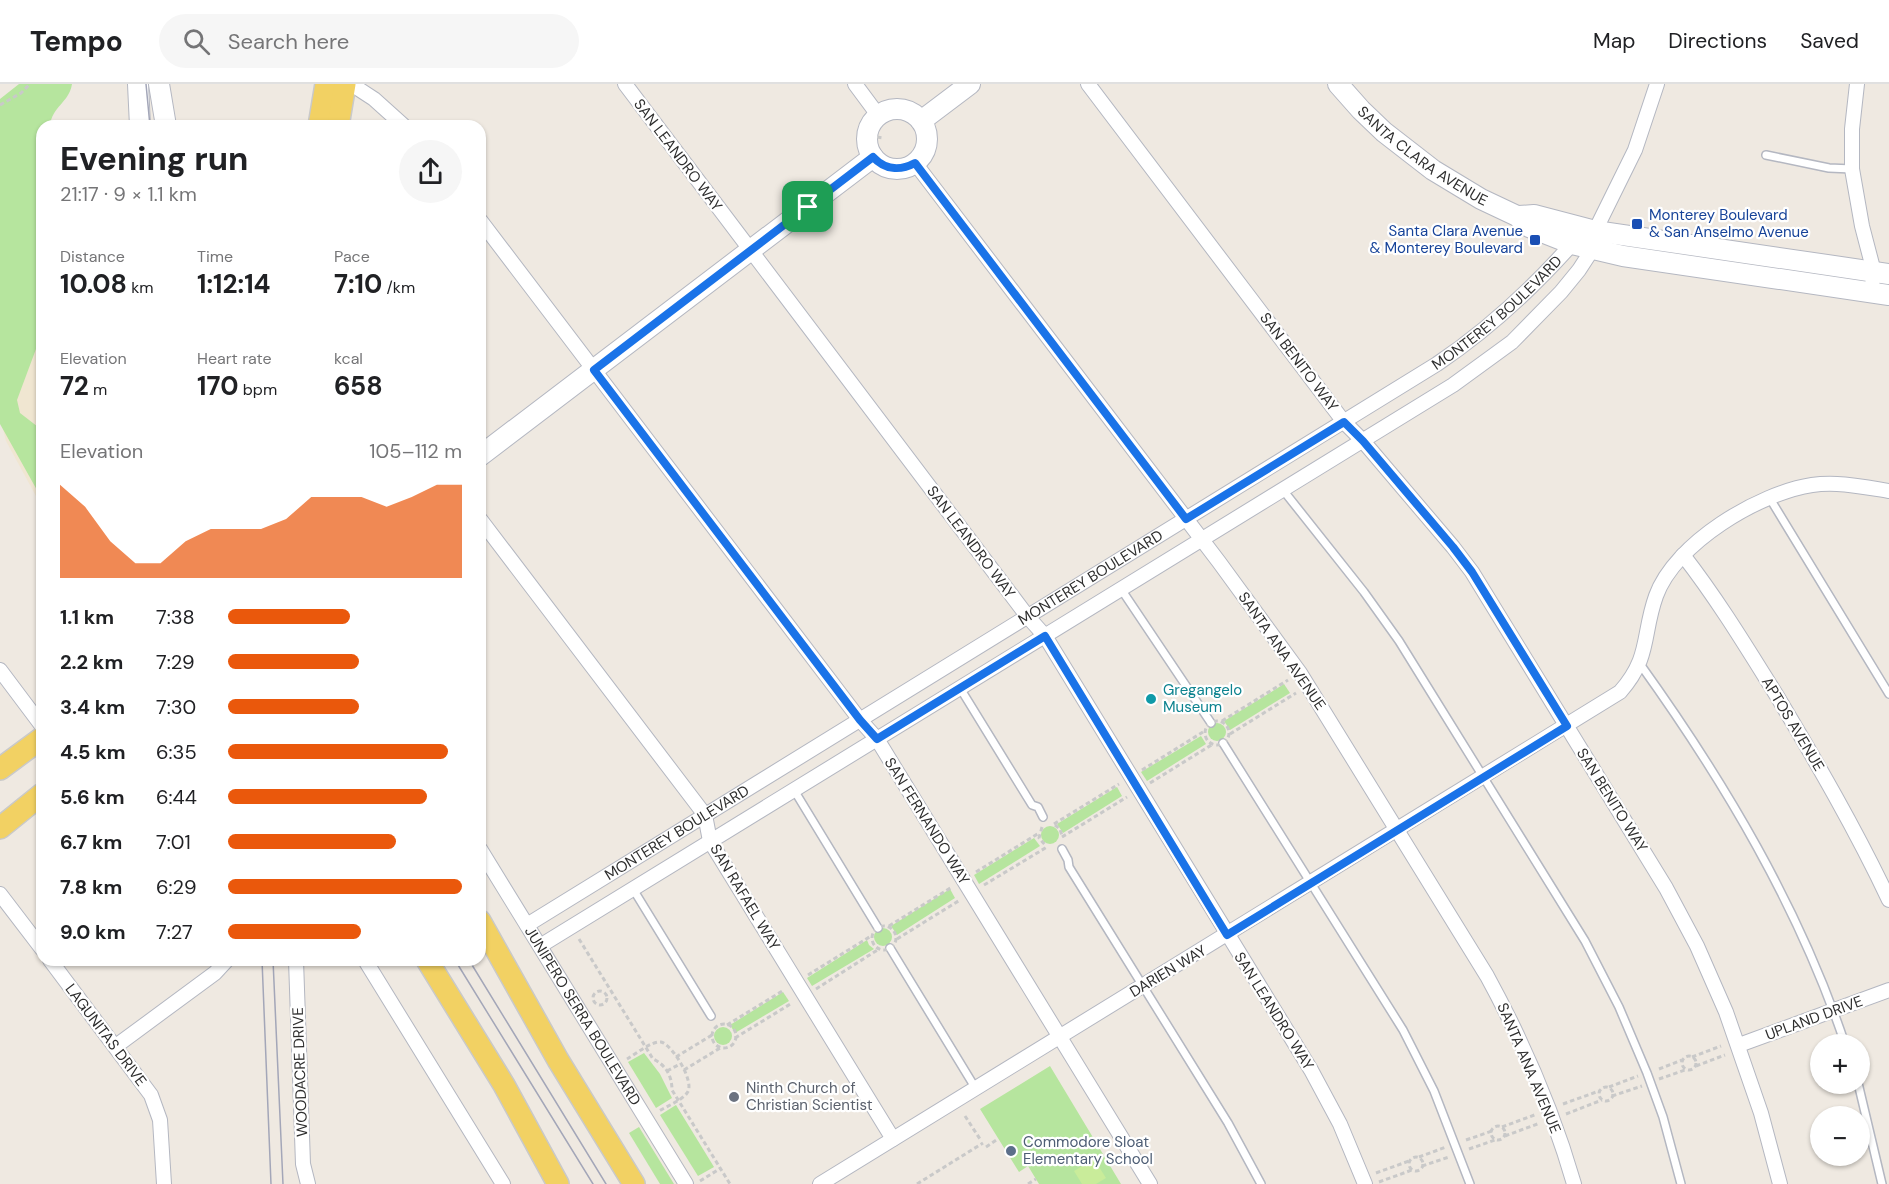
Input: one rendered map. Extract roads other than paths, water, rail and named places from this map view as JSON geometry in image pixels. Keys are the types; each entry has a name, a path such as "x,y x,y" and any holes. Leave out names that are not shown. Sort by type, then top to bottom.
{"main road":[{"path":"138,84 140,120"},
{"path":"159,84 165,120"},
{"path":"320,120 326,84"},
{"path":"339,120 345,84"},
{"path":"921,121 970,84"},
{"name":"SANTA CLARA AVENUE","path":"1338,84 1361,110 1408,152 1457,185 1517,216 1529,227 1572,244 1594,240"},
{"path":"901,109 912,113 921,121 926,132 926,143 915,163 904,168 893,168 882,165 873,157 868,147 867,135 878,115 889,110 901,109"},
{"path":"486,451 873,157"},
{"name":"SANTA CLARA AVENUE","path":"1517,216 1534,215 1594,240"},
{"path":"1594,240 1881,273"},
{"path":"1594,240 1635,258 1880,294"},
{"path":"0,769 36,742"},
{"path":"0,828 36,799"},
{"path":"486,932 558,1060 634,1184"},
{"path":"431,966 504,1085 558,1184"}],"street":[{"path":"351,84 374,99 398,120"},
{"name":"SAN LEANDRO WAY","path":"625,84 1028,617 1045,636 1326,1098 1340,1124 1365,1184"},
{"path":"855,84 878,115"},
{"name":"SAN BENITO WAY","path":"1088,84 1344,422 1363,441 1472,572 1682,915 1739,1045 1761,1113 1780,1184"},
{"name":"MONTEREY BOULEVARD","path":"540,946 1363,441 1453,385 1512,342 1561,292 1594,240 1635,150 1657,84"},
{"path":"1857,84 1852,129 1852,169 1862,226 1881,273 1880,294"},
{"name":"SANTA ANA AVENUE","path":"915,163 1186,519 1309,686 1504,1008 1522,1043 1549,1109 1574,1184"},
{"name":"SAN FERNANDO WAY","path":"486,228 860,720 877,739 1150,1184"},
{"name":"MONTEREY BOULEVARD","path":"527,925 1437,364 1485,330 1517,302 1572,244"},
{"name":"DARIEN WAY","path":"820,1184 1620,692 1640,664 1656,594 1668,574 1683,555 1723,524 1769,497 1790,489 1814,484 1839,483 1889,491"},
{"name":"SAN RAFAEL WAY","path":"486,527 705,815 710,841 893,1139"},
{"name":"APTOS AVENUE","path":"1683,555 1726,612 1825,776 1889,900"},
{"path":"0,670 36,718"},
{"name":"JUNIPERO SERRA BOULEVARD","path":"486,859 693,1182"},
{"path":"0,894 36,942"},
{"name":"LAGUNITAS DRIVE","path":"55,966 145,1085 156,1107 161,1134 164,1184"},
{"path":"116,1046 221,966"},
{"name":"WOODACRE DRIVE","path":"296,966 303,1164 308,1184"},
{"path":"369,966 503,1184"},
{"name":"UPLAND DRIVE","path":"1739,1045 1889,990"}],"lane":[{"path":"1766,156 1829,168 1852,169"},
{"path":"1283,490 1364,592 1399,641 1574,921 1619,1007 1651,1083 1681,1184"},
{"path":"1769,497 1889,694"},
{"path":"1121,590 1211,723"},
{"path":"1640,664 1715,777 1760,852 1798,927 1841,1034"},
{"path":"960,688 1032,805 1038,807 1043,817"},
{"path":"1223,743 1403,1030 1447,1120 1470,1184"},
{"path":"794,790 878,928"},
{"path":"1061,846 1070,867 1228,1123 1261,1184"},
{"path":"633,889 711,1016"},
{"path":"890,948 976,1089"},
{"path":"1861,1094 1882,1184"}],"tram line":[{"path":"146,84 149,120"},
{"path":"262,966 271,1184"},
{"path":"273,966 283,1184"},
{"path":"459,966 593,1184"},
{"path":"473,966 606,1184"}],"place":[{"name":"Monterey Boulevard & San Anselmo Avenue","path":"1637,224"},
{"name":"Santa Clara Avenue & Monterey Boulevard","path":"1535,240"},
{"name":"Gregangelo Museum","path":"1151,699"},
{"name":"Ninth Church of Christian Scientist","path":"734,1097"},
{"name":"Commodore Sloat Elementary School","path":"1011,1151"}]}
